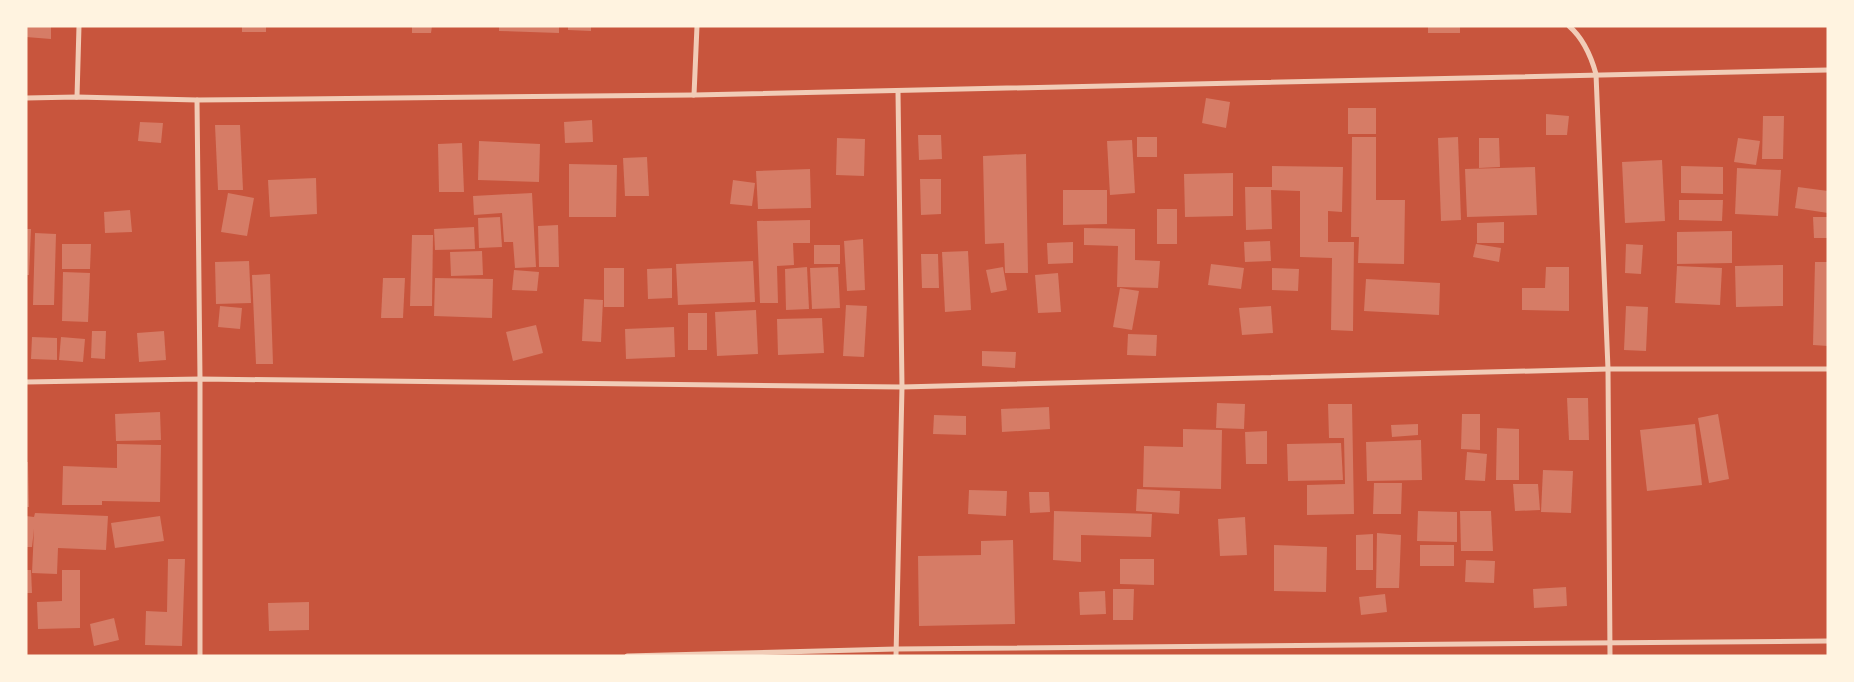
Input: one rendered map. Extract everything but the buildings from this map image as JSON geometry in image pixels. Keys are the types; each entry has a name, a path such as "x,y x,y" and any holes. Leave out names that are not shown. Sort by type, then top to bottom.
{"street":[{"path":"78,26 78,97"},
{"path":"694,95 697,26"},
{"path":"1569,26 1577,32 1590,54 1596,74 1608,369 1610,656"},
{"path":"26,98 78,97 197,100 898,92 1828,70"},
{"path":"896,656 902,387 898,92"},
{"path":"197,100 200,656"},
{"path":"26,382 200,379 902,387 1608,369 1828,368"},
{"path":"627,656 896,649 1828,641"}]}
